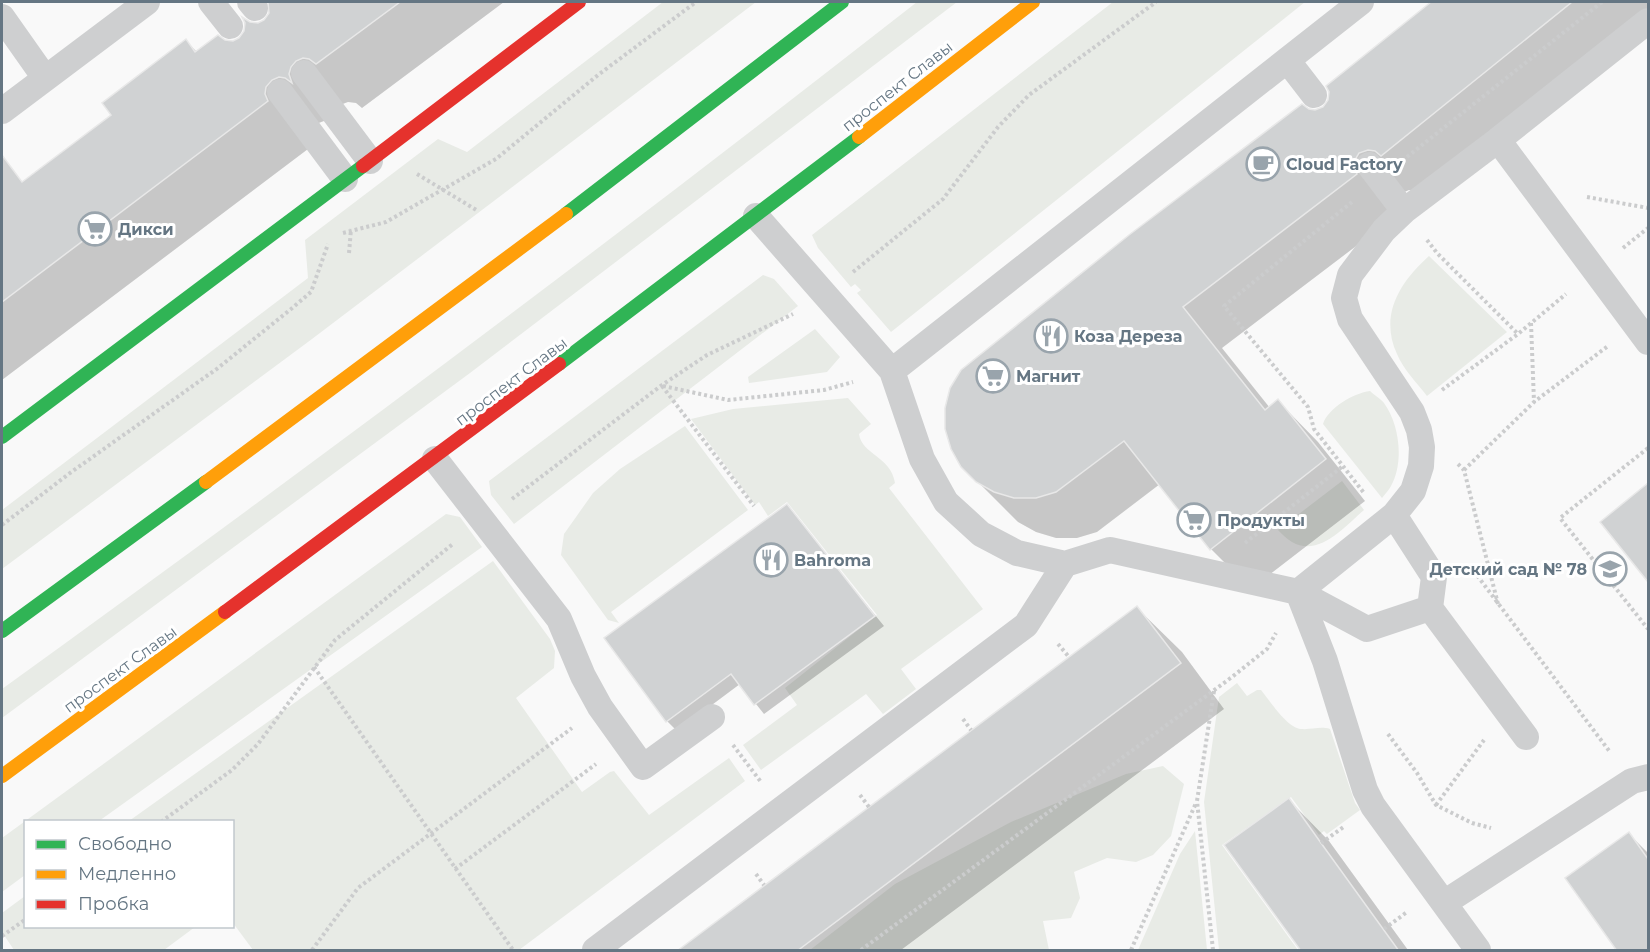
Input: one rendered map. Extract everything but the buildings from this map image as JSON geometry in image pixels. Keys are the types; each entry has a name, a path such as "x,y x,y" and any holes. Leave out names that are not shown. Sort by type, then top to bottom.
{"main road":[{"path":"2,438 579,2"},
{"path":"2,631 269,435 690,120 842,2"},
{"name":"проспект Славы","path":"2,776 435,459 756,216 1033,2"}],"lane":[{"path":"2,111 147,2"},
{"path":"211,2 230,26"},
{"path":"892,371 1361,2"},
{"path":"2,17 45,78"},
{"path":"1299,592 1394,515 1413,491 1421,466 1420,439 1412,412 1350,320 1344,298 1350,275 1384,230 1404,211 1648,21"},
{"path":"1287,60 1314,95"},
{"path":"304,74 370,161"},
{"path":"280,92 345,179"},
{"path":"1498,140 1648,342"},
{"path":"1369,165 1404,211"},
{"path":"756,216 892,371 922,459 946,502 981,534 1017,553 1065,564 1110,550 1299,592 1367,629 1430,608"},
{"path":"435,459 559,620 583,676 600,707 643,767 712,717"},
{"path":"1394,515 1434,577 1430,608 1526,737"},
{"path":"595,951 1026,625 1065,564"},
{"path":"1299,592 1324,661 1365,790 1373,806 1478,951"},
{"path":"1444,903 1640,779"}],"path":[{"path":"2,525 70,473 218,368 311,292 329,243 343,233 386,222 496,159 598,75 696,2"},
{"path":"163,820 232,770 251,751 335,640 484,520 662,385 707,356 800,311 825,294 943,199 998,127 1029,95 1156,2"},
{"path":"410,170 478,211"},
{"path":"1533,187 1648,208"},
{"path":"1404,211 1437,253 1518,334"},
{"path":"1412,412 1518,334 1648,228"},
{"path":"349,253 352,231"},
{"path":"1532,323 1534,402"},
{"path":"1464,470 1534,402 1613,341"},
{"path":"662,385 728,400 824,390 854,382"},
{"path":"662,385 754,506"},
{"path":"1648,448 1560,518 1648,629"},
{"path":"1457,463 1464,470 1498,604"},
{"path":"1208,571 1343,466"},
{"path":"1463,557 1498,604 1640,779"},
{"path":"863,950 1267,649 1299,592"},
{"path":"314,667 513,951"},
{"path":"1213,951 1197,801 1214,690"},
{"path":"312,951 358,888 600,707"},
{"path":"712,717 781,810"},
{"path":"1381,725 1417,773 1436,805 1472,823 1498,830"},
{"path":"1436,805 1487,735"},
{"path":"454,869 625,742"},
{"path":"1131,951 1197,801"},
{"path":"2,936 24,920"}],"shaded area":[{"path":"663,2 756,2 312,339 2,569 2,510 308,278 305,240 438,139 467,152"},
{"path":"917,2 957,2 470,373 2,718 2,689 463,350"},
{"path":"1113,2 1305,2 891,332 857,293 861,290 855,284 851,287 818,248 812,235"},
{"path":"1429,256 1507,332 1427,396 1400,360 1392,340 1390,326 1395,300 1401,288"},
{"path":"763,275 774,279 798,306 514,524 491,495 489,481"},
{"path":"815,329 840,357 827,372 749,383 748,377"},
{"path":"1370,391 1383,402 1397,433 1398,466 1390,488 1382,498 1323,424 1330,412 1342,402"},
{"path":"848,398 871,424 859,434 865,447 883,461 892,474 895,483 889,488 983,609 901,669 916,689 883,714 866,694 761,770 743,745 797,705 785,688 877,615 787,502 768,516 759,502 755,505 691,419 733,409"},
{"path":"685,426 748,510 611,612 619,623 608,620 561,555 564,534 593,493 620,469"},
{"path":"1342,481 1364,510 1331,538 1312,546 1302,546 1290,541 1278,530"},
{"path":"446,514 460,517 482,547 100,820 27,820"},
{"path":"493,561 550,639 555,651 554,668 516,698 582,792 614,771 649,815 729,758 745,781 519,950 253,950 234,924 234,820 130,820"},
{"path":"1237,683 1247,696 1261,690 1279,713 1296,727 1330,729 1355,803 1360,810 1327,834 1324,831 1319,835 1291,797 1222,845 1298,950 1219,950 1204,802 1219,697"},
{"path":"1163,766 1184,784 1171,836 1153,855 1136,862 1107,858 1074,872 1080,898 1071,918 1043,921 1049,950 810,950 895,884 1011,822 1126,774"},
{"path":"24,822 24,876 2,892 2,838"},
{"path":"1195,831 1207,950 1138,950 1180,854"},
{"path":"24,897 24,928 194,928 164,950 14,950 2,932 2,913"}],"traffic: fast":[{"path":"566,214 842,2"},
{"path":"559,364 859,137"},
{"path":"2,437 363,166"},
{"path":"2,631 206,482"}],"traffic: slow":[{"path":"859,137 1033,2"},
{"path":"206,482 566,214"},
{"path":"2,776 225,612"}],"traffic: jam":[{"path":"363,166 579,2"},
{"path":"225,612 559,364"}],"place":[{"name":"Cloud Factory","path":"1263,164"},
{"name":"Дикси","path":"95,229"},
{"name":"Коза Дереза","path":"1051,336"},
{"name":"Магнит","path":"993,376"},
{"name":"Продукты","path":"1194,520"},
{"name":"Bahroma","path":"771,560"},
{"name":"Детский сад № 78","path":"1610,569"}]}
